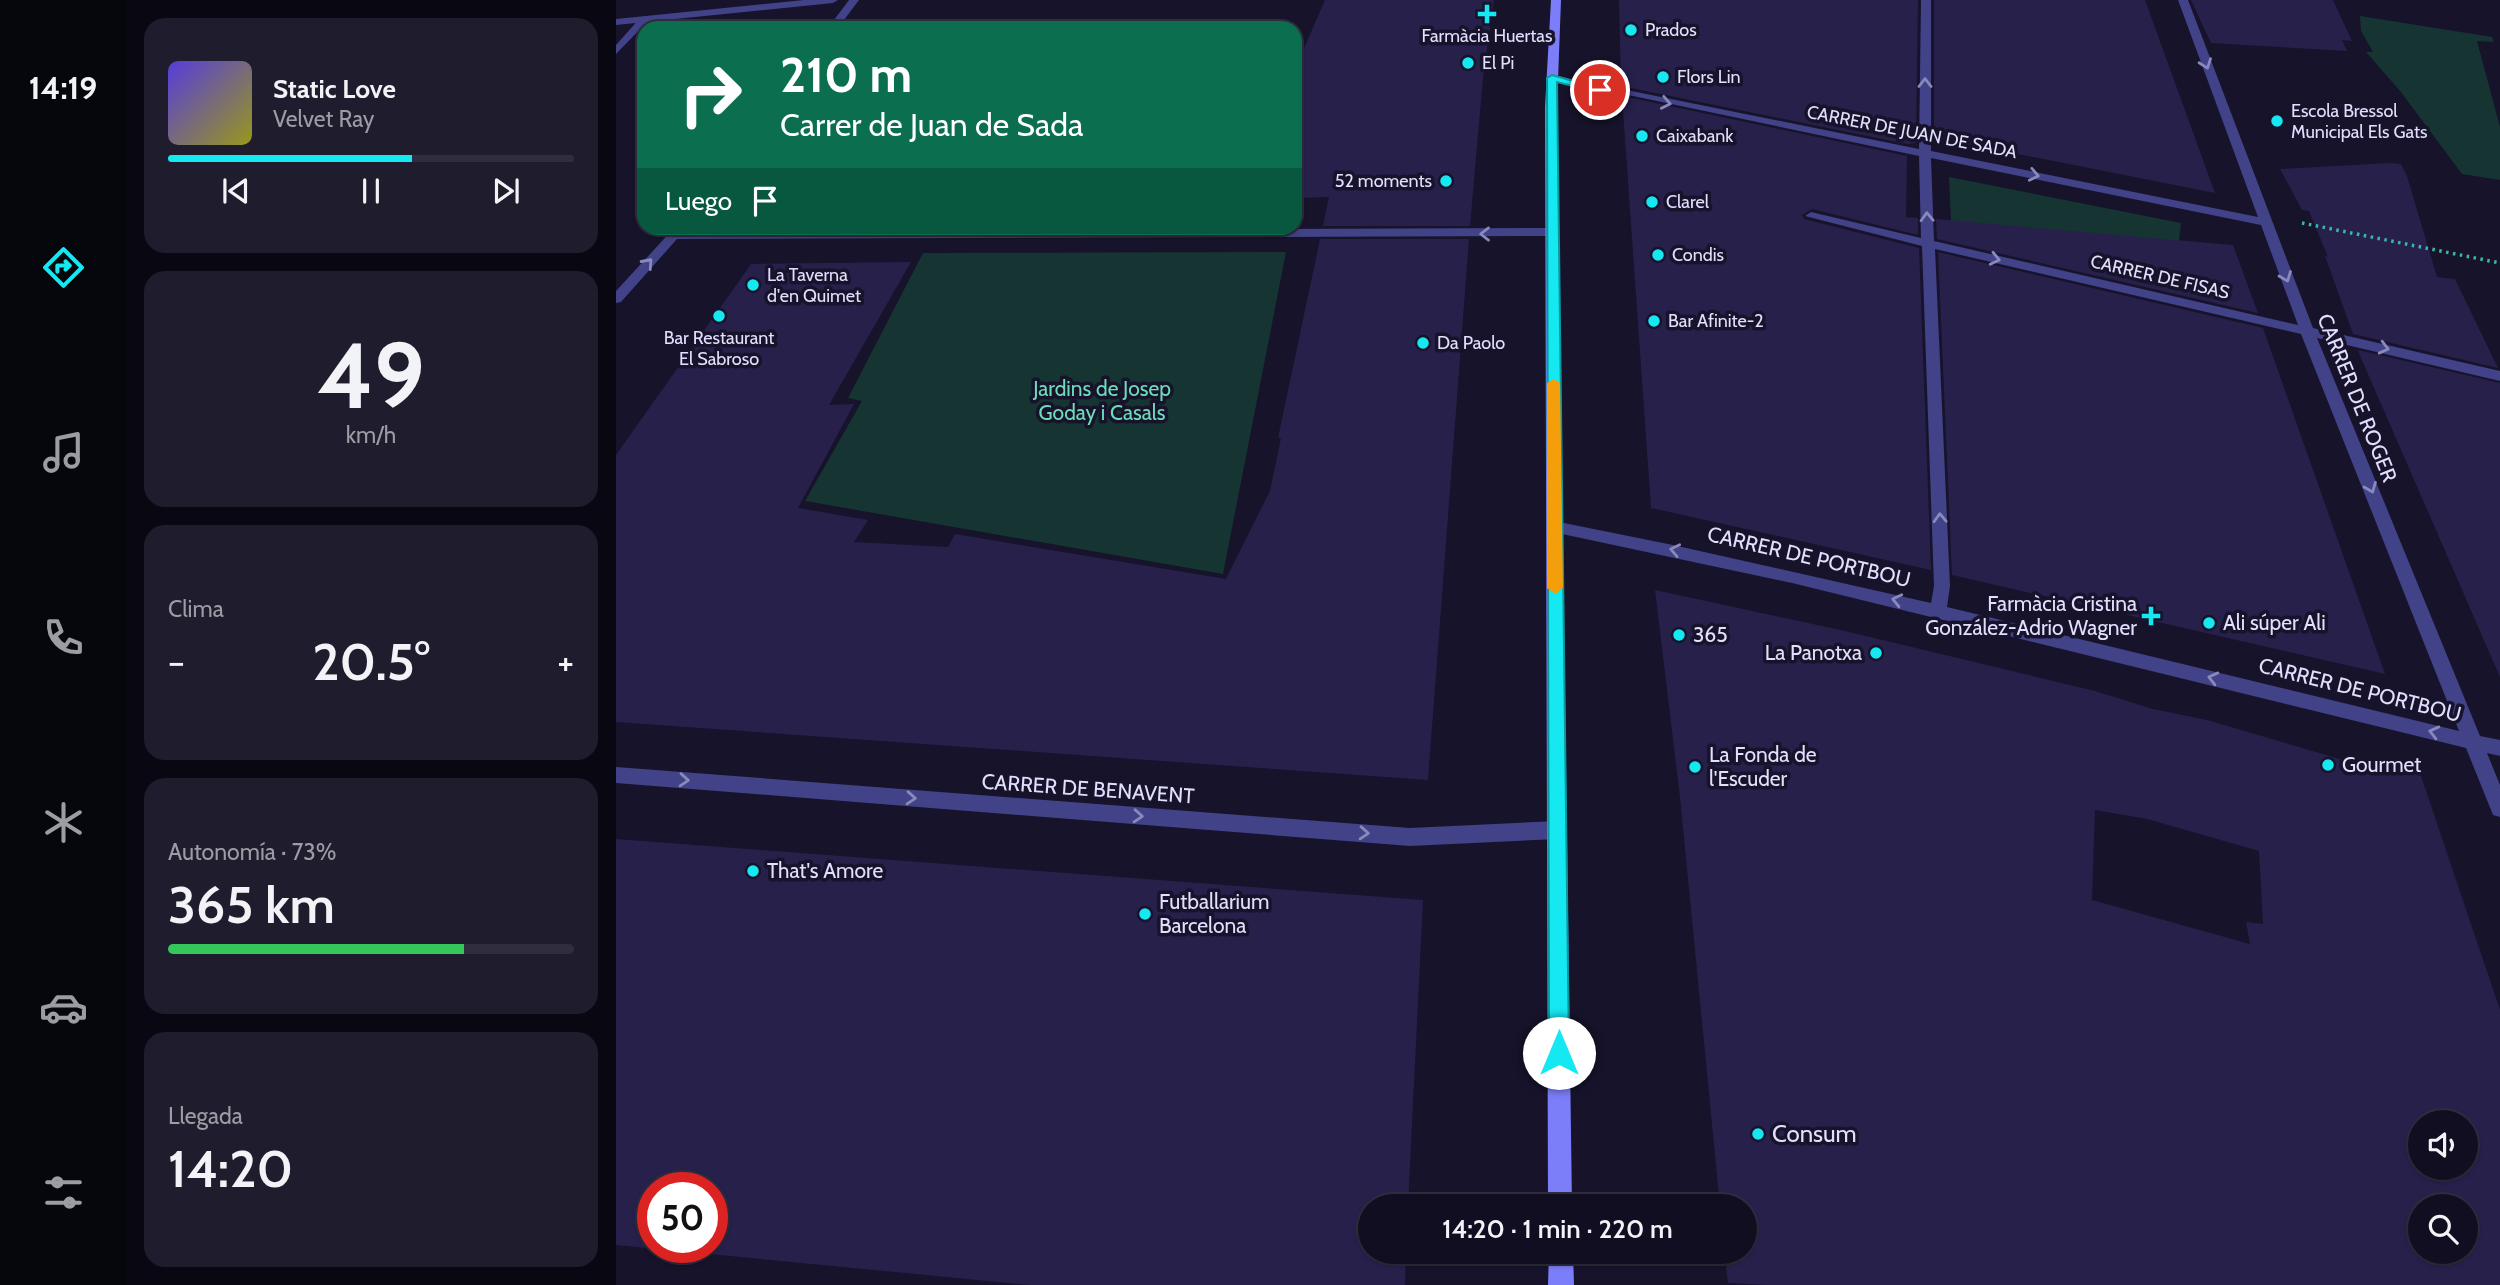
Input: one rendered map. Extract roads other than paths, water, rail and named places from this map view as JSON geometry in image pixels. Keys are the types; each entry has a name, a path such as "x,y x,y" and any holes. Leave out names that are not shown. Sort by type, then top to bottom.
{"main road":[{"path":"1556,0 1552,78 1560,1194"},
{"path":"1561,1264 1561,1285"}],"street":[{"path":"616,22 833,0"},
{"path":"838,21 854,0"},
{"path":"1926,0 1925,152 1942,586 1938,610"},
{"name":"CARRER DE ROGER","path":"2183,0 2307,331 2500,808"},
{"path":"616,51 637,28"},
{"name":"CARRER DE JUAN DE SADA","path":"1552,78 2265,222"},
{"name":"CARRER DE FISAS","path":"1811,216 2500,376"},
{"path":"1302,232 1553,233"},
{"path":"616,299 673,235"},
{"name":"CARRER DE PORTBOU","path":"1554,527 1670,549 1938,610 2500,748"},
{"name":"CARRER DE BENAVENT","path":"616,775 1410,837 1557,830"}],"place":[{"name":"Farmàcia Huertas","path":"1487,14"},
{"name":"Prados","path":"1631,30"},
{"name":"El Pi","path":"1468,63"},
{"name":"Flors Lin","path":"1663,77"},
{"name":"Escola Bressol Municipal Els Gats","path":"2277,121"},
{"name":"Caixabank","path":"1642,136"},
{"name":"52 moments","path":"1446,181"},
{"name":"Clarel","path":"1652,202"},
{"name":"Condis","path":"1658,255"},
{"name":"La Taverna d'en Quimet","path":"753,285"},
{"name":"Bar Restaurant El Sabroso","path":"719,316"},
{"name":"Bar Afinite-2","path":"1654,321"},
{"name":"Da Paolo","path":"1423,343"},
{"name":"Farmàcia Cristina González-Adrio Wagner","path":"2151,616"},
{"name":"Ali súper Ali","path":"2209,623"},
{"name":"365","path":"1679,635"},
{"name":"La Panotxa","path":"1876,653"},
{"name":"Gourmet","path":"2328,765"},
{"name":"La Fonda de l'Escuder","path":"1695,767"},
{"name":"That's Amore","path":"753,871"},
{"name":"Futballarium Barcelona","path":"1145,914"},
{"name":"Consum","path":"1758,1134"}],"park label":[{"name":"Jardins de Josep Goday i Casals","path":"1102,401"}]}
